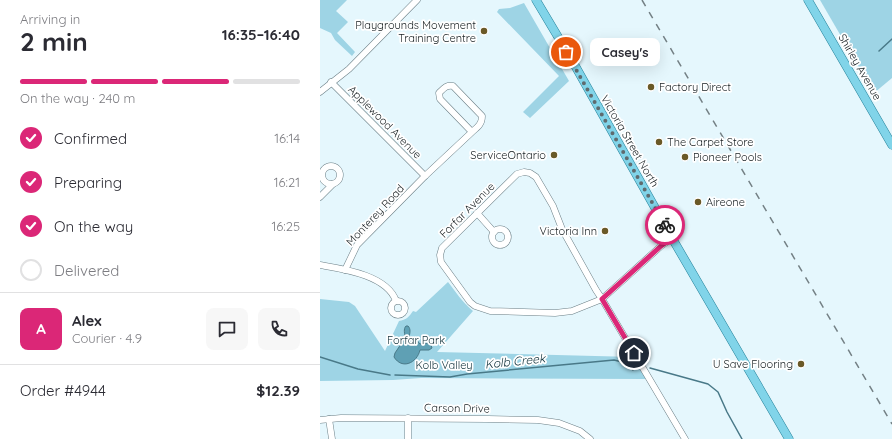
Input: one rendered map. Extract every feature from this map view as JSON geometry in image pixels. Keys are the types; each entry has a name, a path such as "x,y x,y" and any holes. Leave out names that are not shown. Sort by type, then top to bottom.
{"main road":[{"name":"Victoria Street North","path":"536,0 789,439"},
{"name":"Shirley Avenue","path":"808,0 892,145"}],"street":[{"path":"320,92 349,69 418,0"},
{"name":"Applewood Avenue","path":"331,82 425,176"},
{"name":"Monterey Road","path":"345,270 357,245 425,176 479,127 482,122 482,116 453,86 448,85 439,93 440,99 472,132"},
{"name":"Forfar Avenue","path":"602,299 562,229 553,206 536,177 530,173 524,172 517,174 442,248 440,256 441,262 470,302 475,306 490,311 555,313 572,311 602,299 672,238"},
{"path":"320,197 333,184"},
{"path":"477,213 494,232"},
{"path":"320,265 345,270 371,278 383,284 390,290 396,301"},
{"path":"602,299 685,439"},
{"name":"Carson Drive","path":"320,420 342,418 408,418 538,420 559,423 580,431 590,439"},
{"path":"408,418 408,439"},
{"path":"329,419 332,439"}],"green space":[{"path":"320,0 347,0 336,11 348,22 337,33 355,52 352,56 335,40 331,33 320,28"},
{"path":"820,0 892,0 892,78 874,93"},
{"path":"524,3 569,81 530,118 523,112 559,76 497,12 499,9 510,8"},
{"path":"448,282 462,301 473,311 437,352 634,357 646,379 421,378 320,381 320,299 349,302 355,306 385,351 399,321 407,318 413,311 416,312"}],"shaded area":[{"path":"406,326 410,328 409,337 415,338 420,344 430,343 432,348 429,350 420,350 413,361 405,364 397,361 394,357 405,338 404,330"}],"waterway":[{"path":"879,51 892,39"},
{"name":"Kolb Creek","path":"320,357 358,369 390,375"},
{"name":"Kolb Creek","path":"395,375 450,377 467,374 614,360 635,365"},
{"name":"Kolb Creek","path":"629,364 633,370"},
{"name":"Kolb Creek","path":"650,368 708,384 718,392 742,439"}],"railway":[{"path":"642,0 892,424"}],"way so far":[{"path":"566,52 665,225"}],"place":[{"name":"Playgrounds Movement Training Centre","path":"484,31"},
{"name":"Casey's","path":"566,52"},
{"name":"Factory Direct","path":"651,87"},
{"name":"The Carpet Store","path":"659,142"},
{"name":"ServiceOntario","path":"554,155"},
{"name":"Pioneer Pools","path":"685,157"},
{"name":"Aireone","path":"698,202"},
{"name":"Victoria Inn","path":"605,231"},
{"name":"U Save Flooring","path":"801,364"}],"route":[{"path":"634,353 602,299 672,238 665,225"}],"park label":[{"name":"Forfar Park","path":"416,340"},
{"name":"Kolb Valley","path":"444,365"}]}
